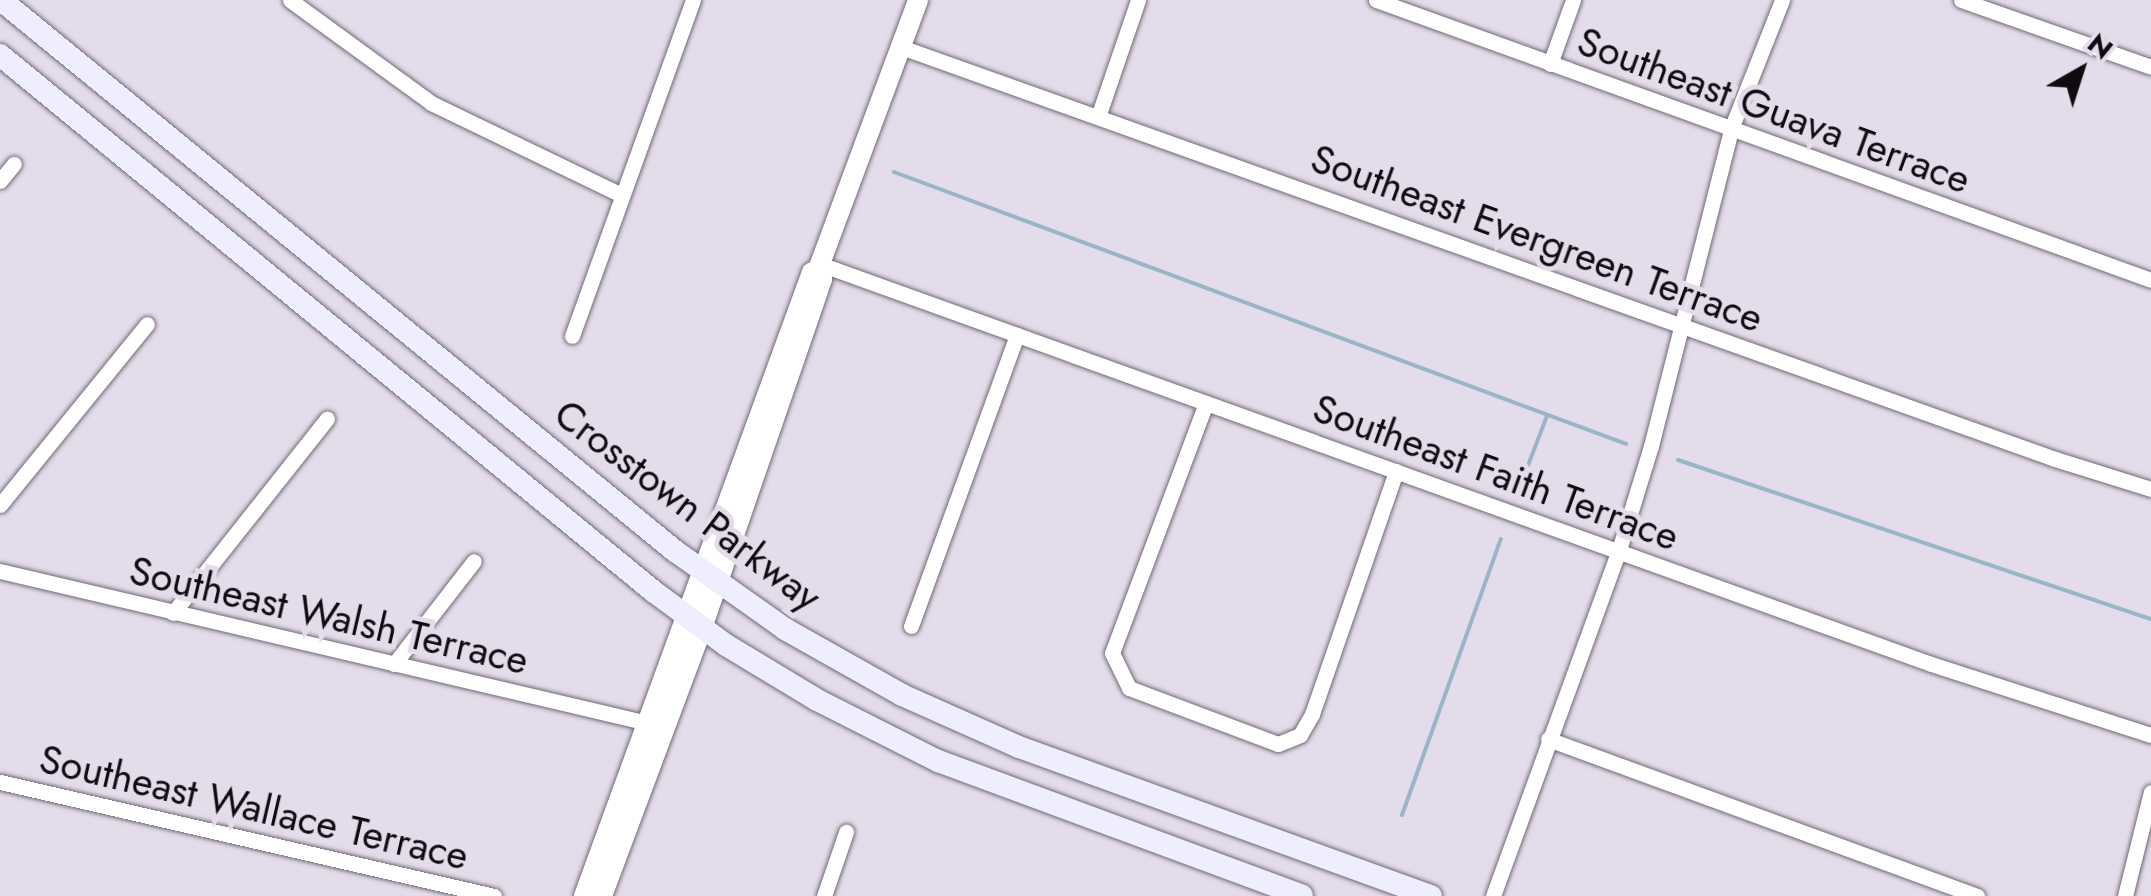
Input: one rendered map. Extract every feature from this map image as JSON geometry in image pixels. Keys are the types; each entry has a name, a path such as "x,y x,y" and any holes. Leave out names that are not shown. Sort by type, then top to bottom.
{"main road":[{"name":"Crosstown Parkway","path":"2,0 708,577 830,657 953,719 1431,896"},
{"name":"Crosstown Parkway","path":"0,55 693,622 816,700 924,755 1016,794 1302,896"}],"street":[{"path":"290,0 431,104 620,195"},
{"path":"572,336 693,0"},
{"path":"602,896 708,577 822,279 820,264 918,0"},
{"path":"1098,114 1138,0"},
{"name":"Southeast Guava Terrace","path":"1376,0 2151,280"},
{"path":"1550,64 1572,0"},
{"path":"1493,896 1618,550 1651,446 1731,129 1782,0"},
{"path":"1962,0 2151,68"},
{"name":"Southeast Evergreen Terrace","path":"902,48 2151,488"},
{"path":"0,181 14,164"},
{"name":"Southeast Faith Terrace","path":"820,264 1931,664 2151,736"},
{"path":"0,505 146,324"},
{"path":"911,626 1017,334"},
{"path":"1206,403 1112,653 1129,688 1278,744 1300,735 1312,714 1396,471"},
{"path":"173,613 327,419"},
{"path":"394,664 474,561"},
{"name":"Southeast Walsh Terrace","path":"0,572 644,722"},
{"path":"584,896 644,722 693,622"},
{"path":"1548,739 1977,896"},
{"name":"Southeast Wallace Terrace","path":"0,782 494,896"},
{"path":"2124,896 2151,792"},
{"path":"824,896 846,832"}],"waterway":[{"path":"894,172 1626,444"},
{"path":"1522,481 1547,416"},
{"path":"1678,460 2151,619"},
{"path":"1402,815 1501,539"}]}
